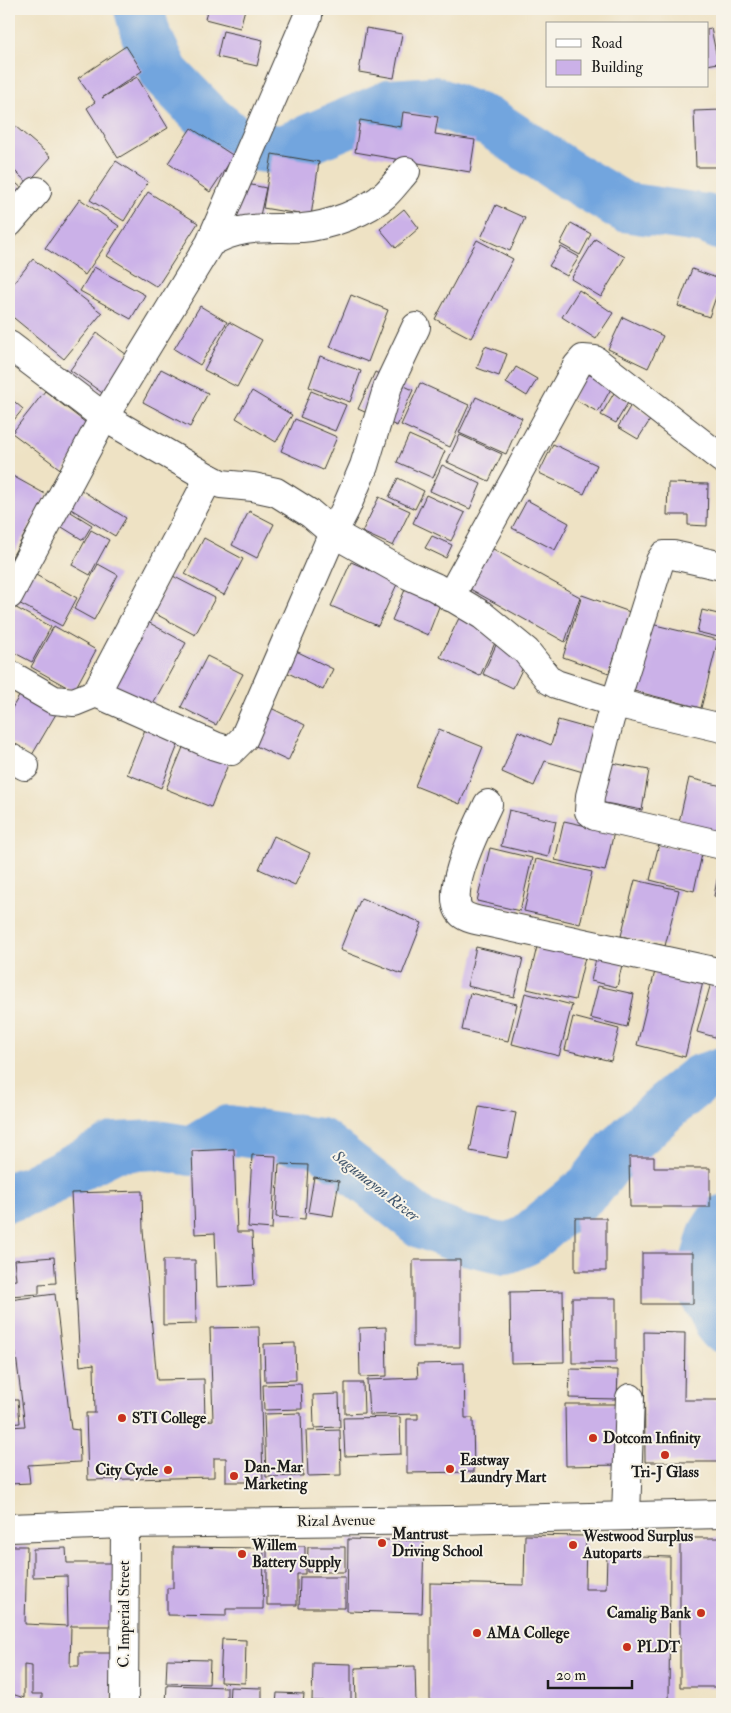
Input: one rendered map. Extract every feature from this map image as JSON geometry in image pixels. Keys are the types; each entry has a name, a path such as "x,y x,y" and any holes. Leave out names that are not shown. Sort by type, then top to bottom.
{"street":[{"path":"9,595 104,417 210,242 308,16"},
{"path":"210,242 223,235 248,228 321,226 352,215 385,195 406,171"},
{"path":"9,223 37,191"},
{"path":"96,694 215,746 232,751 244,738 364,466 388,386 416,327"},
{"path":"9,345 104,417 209,478 221,484 253,487 276,492 311,514 333,533 406,574 435,587 482,615 526,651 549,680 556,684 615,703 721,723"},
{"path":"450,597 572,375 583,359 595,360 722,459"},
{"path":"9,674 54,700 74,702 96,694 209,478"},
{"path":"722,566 673,555 664,555 660,561 615,703 590,796 589,811 595,816 722,845"},
{"path":"488,804 460,866 456,897 460,913 471,919 491,924 722,973"},
{"path":"626,1516 630,1398"},
{"name":"Rizal Avenue","path":"9,1528 125,1524 722,1514"},
{"name":"C. Imperial Street","path":"124,1704 125,1524"}],"building":[{"path":"208,9 245,9 240,28 205,19"},
{"path":"366,28 402,34 394,78 359,72"},
{"path":"711,28 718,63 708,65 708,29"},
{"path":"223,31 263,40 257,66 217,57"},
{"path":"126,46 142,71 102,98 137,77 168,128 118,158 87,108 95,102 78,78"},
{"path":"722,110 722,167 696,167 694,111"},
{"path":"403,112 438,117 435,134 475,140 470,172 355,152 360,120 401,127"},
{"path":"15,126 51,157 28,183 9,166 9,133"},
{"path":"191,128 234,156 210,192 168,163"},
{"path":"272,154 319,162 311,216 263,208"},
{"path":"116,161 148,182 124,221 90,200"},
{"path":"9,177 25,191 9,210"},
{"path":"242,183 266,188 258,225 234,221"},
{"path":"148,192 198,223 157,287 107,256"},
{"path":"80,199 119,226 85,275 45,248"},
{"path":"496,205 525,218 510,251 481,238"},
{"path":"404,209 419,228 396,248 380,229"},
{"path":"571,223 591,234 580,255 560,244"},
{"path":"595,239 625,257 601,297 571,279"},
{"path":"477,240 513,259 471,338 435,319"},
{"path":"561,247 579,257 567,276 549,266"},
{"path":"33,259 102,313 64,359 9,314 9,289"},
{"path":"94,267 145,295 131,319 80,291"},
{"path":"692,269 722,280 709,317 678,306"},
{"path":"579,290 613,313 596,339 562,317"},
{"path":"351,295 388,310 368,362 330,347"},
{"path":"200,306 227,322 200,365 174,349"},
{"path":"623,317 663,336 648,368 608,349"},
{"path":"229,322 262,340 237,387 204,370"},
{"path":"97,333 134,360 108,397 70,370"},
{"path":"485,346 507,354 499,376 477,368"},
{"path":"320,356 361,371 350,402 309,387"},
{"path":"516,367 537,379 527,396 506,383"},
{"path":"161,369 208,393 190,427 143,402"},
{"path":"375,372 413,390 397,426 358,409"},
{"path":"586,373 612,387 598,412 572,398"},
{"path":"420,383 469,405 450,447 401,425"},
{"path":"45,391 95,430 63,471 12,433"},
{"path":"252,391 292,415 276,442 236,418"},
{"path":"311,391 346,405 335,431 300,417"},
{"path":"614,393 629,401 616,423 601,415"},
{"path":"9,397 23,409 9,426"},
{"path":"476,397 522,418 506,454 459,433"},
{"path":"631,405 652,417 638,439 618,427"},
{"path":"295,419 337,437 323,470 281,451"},
{"path":"409,435 445,451 433,478 397,462"},
{"path":"460,435 502,454 489,481 447,462"},
{"path":"553,444 597,465 584,494 539,473"},
{"path":"442,465 481,484 470,509 430,491"},
{"path":"9,474 47,495 9,562"},
{"path":"398,478 424,491 415,509 389,497"},
{"path":"668,483 708,484 707,526 688,525 688,515 667,515"},
{"path":"73,485 126,518 115,536 61,503"},
{"path":"426,495 465,513 451,541 413,523"},
{"path":"379,497 410,511 393,546 362,532"},
{"path":"527,500 569,523 555,550 512,528"},
{"path":"66,509 92,525 83,540 57,524"},
{"path":"249,511 274,524 257,558 232,545"},
{"path":"91,530 109,540 90,575 72,565"},
{"path":"432,536 452,545 446,558 425,548"},
{"path":"204,538 243,559 224,595 185,574"},
{"path":"486,545 580,597 565,642 463,585"},
{"path":"351,562 398,582 378,626 331,606"},
{"path":"98,564 118,575 94,620 74,609"},
{"path":"27,570 77,598 62,626 11,599"},
{"path":"171,575 215,598 195,635 152,612"},
{"path":"407,585 442,599 428,635 392,620"},
{"path":"582,595 630,612 609,673 563,657"},
{"path":"9,604 51,627 32,662 9,650"},
{"path":"702,610 722,615 722,638 697,632"},
{"path":"460,616 499,634 480,676 440,657"},
{"path":"146,621 186,643 150,709 109,687"},
{"path":"651,624 718,640 701,708 634,691"},
{"path":"54,626 96,650 74,691 31,667"},
{"path":"496,645 527,659 513,688 483,674"},
{"path":"294,650 333,669 323,690 284,671"},
{"path":"207,656 243,674 216,725 181,707"},
{"path":"21,693 56,714 32,755 9,741 9,713"},
{"path":"263,704 305,725 288,761 245,741"},
{"path":"558,720 594,730 583,772 545,761 534,786 502,772 518,731 551,745"},
{"path":"146,727 180,740 161,788 127,774"},
{"path":"439,729 483,747 460,804 415,786"},
{"path":"186,740 231,757 211,807 166,789"},
{"path":"607,762 649,770 642,810 600,802"},
{"path":"689,778 722,786 722,833 679,822"},
{"path":"509,810 556,821 548,857 501,846"},
{"path":"564,821 614,832 605,871 555,860"},
{"path":"274,836 310,853 295,885 259,869"},
{"path":"659,844 702,854 694,891 650,880"},
{"path":"490,848 532,858 520,911 477,901"},
{"path":"536,859 592,872 580,924 524,911"},
{"path":"722,860 722,898 714,896"},
{"path":"635,880 679,890 665,946 621,936"},
{"path":"361,898 422,923 402,974 340,950"},
{"path":"539,938 587,949 575,1000 527,989"},
{"path":"476,947 523,958 514,997 467,986"},
{"path":"598,950 624,956 617,987 591,981"},
{"path":"655,971 703,982 685,1057 637,1045"},
{"path":"713,976 722,979 722,1039 697,1032"},
{"path":"598,986 634,994 627,1027 590,1018"},
{"path":"470,993 517,1004 508,1041 462,1030"},
{"path":"525,993 572,1005 559,1056 512,1044"},
{"path":"573,1017 619,1029 611,1061 565,1050"},
{"path":"479,1106 516,1113 507,1158 470,1151"},
{"path":"234,1149 237,1232 252,1232 254,1285 217,1287 215,1233 195,1234 192,1151"},
{"path":"252,1155 276,1156 272,1229 248,1227"},
{"path":"629,1157 654,1157 654,1168 710,1168 710,1207 630,1207"},
{"path":"279,1164 308,1165 305,1219 276,1217"},
{"path":"314,1177 339,1181 333,1216 308,1212"},
{"path":"142,1191 143,1231 157,1380 204,1379 205,1421 213,1420 210,1328 259,1327 263,1482 226,1482 226,1458 214,1458 214,1477 88,1480 86,1413 95,1413 94,1364 80,1366 71,1193"},
{"path":"575,1218 606,1218 606,1271 575,1271"},
{"path":"642,1253 693,1253 693,1304 642,1304"},
{"path":"54,1257 56,1283 39,1284 39,1294 9,1296 9,1281 16,1280 14,1260"},
{"path":"163,1260 195,1260 196,1324 163,1325"},
{"path":"413,1260 460,1260 460,1347 413,1347"},
{"path":"563,1291 564,1362 511,1363 510,1292"},
{"path":"55,1294 71,1429 79,1430 80,1462 28,1465 30,1483 9,1484 9,1427 25,1426 9,1300"},
{"path":"572,1298 616,1298 616,1363 572,1363"},
{"path":"386,1327 387,1376 360,1377 359,1328"},
{"path":"644,1332 685,1333 684,1400 722,1400 722,1462 645,1462"},
{"path":"295,1343 296,1380 265,1381 264,1344"},
{"path":"464,1363 465,1418 473,1418 474,1472 407,1473 407,1419 418,1419 418,1414 369,1415 367,1380 418,1378 417,1364"},
{"path":"570,1369 618,1370 617,1399 569,1398"},
{"path":"345,1383 363,1383 364,1413 345,1414"},
{"path":"301,1384 302,1409 264,1410 263,1385"},
{"path":"339,1394 340,1427 314,1428 313,1395"},
{"path":"9,1400 18,1400 20,1423 9,1424"},
{"name":"Dotcom Infinity","path":"565,1404 621,1404 621,1465 566,1466"},
{"path":"301,1413 303,1476 266,1477 264,1414"},
{"path":"400,1417 401,1454 345,1456 343,1418"},
{"path":"340,1430 341,1475 308,1476 306,1431"},
{"path":"525,1535 586,1536 585,1589 606,1589 607,1555 670,1557 669,1704 430,1704 430,1583 524,1585"},
{"name":"Camalig Bank","path":"680,1538 722,1538 722,1687 680,1687"},
{"path":"348,1539 424,1541 422,1613 347,1611"},
{"path":"9,1546 27,1546 25,1624 68,1626 67,1576 33,1577 33,1549 66,1548 67,1563 114,1563 115,1626 71,1626 70,1666 79,1666 79,1653 112,1653 112,1704 42,1704 42,1694 32,1694 32,1666 24,1665 24,1698 9,1693"},
{"path":"267,1546 305,1546 305,1574 297,1574 297,1605 267,1605"},
{"path":"173,1547 264,1548 263,1609 226,1609 226,1616 167,1615 167,1588 173,1588"},
{"path":"308,1547 345,1547 345,1572 307,1572"},
{"path":"300,1577 345,1577 345,1608 299,1608"},
{"path":"222,1639 246,1640 245,1683 220,1682"},
{"path":"167,1659 210,1660 209,1684 166,1683"},
{"path":"313,1663 351,1664 351,1702 312,1701"},
{"path":"415,1666 416,1704 356,1704 355,1668"},
{"path":"167,1685 227,1687 227,1704 166,1704"},
{"path":"230,1687 262,1688 262,1704 229,1704"},
{"path":"277,1693 304,1694 303,1704 276,1704"}],"waterway":[{"path":"139,9 146,35 165,74 210,120 241,145 283,150 392,104 434,101 491,123 568,174 624,207 706,219 722,226"},
{"name":"Sagumayon River","path":"9,1197 31,1190 116,1147 156,1145 192,1151 228,1130 320,1143 421,1223 461,1239 506,1249 525,1241 590,1187 618,1151 668,1105 700,1079 722,1072"},
{"name":"Sagumayon River","path":"722,1220 713,1234 699,1284 722,1328"}],"place":[{"name":"STI College","path":"122,1418"},
{"name":"Dotcom Infinity","path":"593,1438"},
{"name":"Tri-J Glass","path":"665,1455"},
{"name":"Eastway Laundry Mart","path":"450,1469"},
{"name":"City Cycle","path":"168,1470"},
{"name":"Dan-Mar Marketing","path":"234,1476"},
{"name":"Mantrust Driving School","path":"382,1543"},
{"name":"Westwood Surplus Autoparts","path":"573,1545"},
{"name":"Willem Battery Supply","path":"242,1554"},
{"name":"Camalig Bank","path":"701,1613"},
{"name":"AMA College","path":"477,1633"},
{"name":"PLDT","path":"627,1647"}]}
